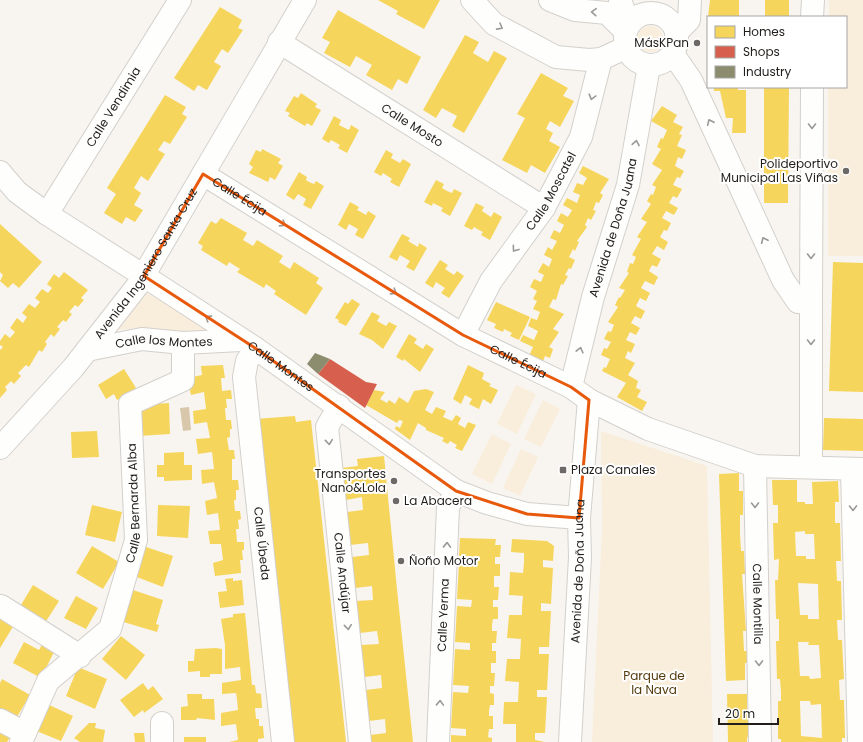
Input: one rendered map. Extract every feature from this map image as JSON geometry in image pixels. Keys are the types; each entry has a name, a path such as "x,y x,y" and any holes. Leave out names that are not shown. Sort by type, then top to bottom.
{"street":[{"name":"Calle Vendimia","path":"47,214 180,0"},
{"name":"Avenida Ingeniero Santa Cruz","path":"0,448 73,368 144,276 279,42 305,0"},
{"path":"472,0 494,24 556,57 589,60 601,59 627,34 634,18 661,8 669,20 675,44 783,280 798,302 811,303"},
{"path":"550,0 575,10 607,13 627,34"},
{"path":"620,0 634,60 649,66 663,63 675,44 689,20 690,0"},
{"path":"812,16 813,0"},
{"name":"Calle Mosto","path":"279,42 544,208"},
{"name":"Calle Moscatel","path":"463,335 492,281 544,208 581,137 601,59"},
{"name":"Avenida de Doña Juana","path":"571,387 593,297 628,185 649,66"},
{"path":"811,467 812,88"},
{"name":"Calle Montes","path":"0,172 17,192 47,214 248,344 339,406 456,491 487,503 527,514 579,518"},
{"name":"Calle Écija","path":"202,174 463,335 571,387 589,400 648,429 754,466 858,469"},
{"name":"Calle los Montes","path":"87,350 142,339 183,343 248,344"},
{"name":"Calle Bernarda Alba","path":"0,720 23,738 48,682 110,629 136,540 130,404 183,380 183,343"},
{"name":"Calle Úbeda","path":"248,344 244,376 283,742"},
{"name":"Avenida de Doña Juana","path":"570,742 580,557 579,518 589,400"},
{"name":"Calle Andújar","path":"339,406 327,427 360,742"},
{"name":"Calle Montilla","path":"754,466 760,742"},
{"path":"858,469 859,742"},
{"name":"Calle Yerma","path":"438,742 448,507 456,491"},
{"path":"1,606 80,656"}],"highlighted area":[{"path":"203,174 463,335 571,387 589,400 579,518 527,514 456,491 255,348 144,276"}],"green space":[{"name":"Polideportivo Municipal Las Viñas","path":"829,0 863,0 863,256 828,256 828,88 847,88 847,16 829,16"},
{"path":"650,26 659,30 663,39 659,48 650,52 641,48 637,39 641,30"},
{"path":"146,294 151,295 208,330 210,333 204,334 138,328 118,330"},
{"path":"516,385 536,394 517,434 497,424"},
{"path":"543,400 560,409 541,447 524,439"},
{"name":"Parque de la Nava","path":"601,431 707,466 713,742 592,742 602,529"},
{"path":"492,434 511,444 492,484 472,474"},
{"path":"521,449 538,457 520,496 503,488"}],"shaded area":[{"path":"189,407 191,430 183,431 180,408"}],"building: Homes":[{"path":"378,0 440,0 424,29 396,14 398,11"},
{"path":"710,0 739,0 739,16 708,16"},
{"path":"765,0 789,0 789,16 765,16"},
{"path":"220,7 242,20 238,28 243,30 228,53 222,49 214,62 221,66 207,90 198,85 194,91 174,78"},
{"path":"338,10 421,57 407,84 398,79 392,90 366,75 372,65 356,56 350,67 324,53 330,42 322,38"},
{"path":"465,35 479,42 473,53 488,62 494,51 507,58 464,133 452,126 457,116 442,108 436,118 423,110"},
{"path":"541,73 568,88 563,96 574,101 560,127 550,121 546,129 553,133 549,141 560,147 545,173 531,165 527,173 502,160 525,118 517,114"},
{"path":"714,88 738,88 738,90 746,90 746,133 732,133 733,118 726,118 720,91 714,91"},
{"path":"764,88 789,88 788,203 764,203"},
{"path":"301,93 317,104 315,107 321,110 312,126 307,123 305,126 288,116 290,113 285,111 294,96 298,98"},
{"path":"165,95 186,107 182,114 187,117 170,144 164,141 158,150 165,154 148,181 141,176 134,188 141,193 134,205 143,210 135,222 126,217 122,224 104,213 116,194 107,188"},
{"path":"662,106 677,115 673,122 683,127 679,134 682,135 677,146 686,150 682,159 678,157 675,166 684,171 680,178 677,177 673,185 682,189 677,198 673,196 669,203 678,208 674,215 666,211 662,218 671,223 667,231 664,230 660,237 668,242 664,250 657,246 652,254 661,259 657,267 652,265 649,271 658,277 654,285 645,281 641,288 650,293 646,301 640,298 636,306 645,311 641,319 635,316 631,323 640,328 636,335 630,332 626,340 635,344 631,353 628,351 625,358 635,363 628,375 638,381 636,388 641,390 637,397 647,402 642,411 617,397 626,383 602,371 604,367 606,368 610,359 601,355 604,348 607,349 611,342 604,339 608,331 611,332 614,325 608,322 618,307 615,305 619,297 620,298 625,290 619,288 629,273 627,272 630,263 633,264 636,257 632,255 641,239 637,237 647,222 641,219 651,204 647,201 651,194 653,195 656,187 652,185 662,170 652,164 661,149 657,147 667,130 651,121"},
{"path":"334,116 341,120 339,125 349,130 351,125 359,130 347,153 338,148 340,145 331,140 329,143 322,139"},
{"path":"262,149 281,159 278,163 283,166 275,180 270,177 268,182 249,173 253,167 249,164 256,150 261,152"},
{"path":"386,150 393,154 391,158 400,163 403,159 411,164 399,187 390,182 392,179 383,173 381,176 374,172"},
{"path":"583,166 609,179 600,193 603,195 599,203 596,202 593,210 596,211 591,220 588,218 585,225 587,227 577,241 579,242 575,251 573,249 569,257 575,260 571,269 569,268 565,275 568,276 563,285 561,284 556,300 553,299 549,307 564,314 553,329 559,332 549,347 553,349 550,358 545,356 542,364 528,358 533,347 520,341 523,335 534,340 538,331 528,326 531,318 537,320 540,312 533,309 537,301 533,299 537,291 530,287 534,279 541,282 544,275 538,272 543,263 549,267 552,259 544,255 548,247 552,250 557,241 550,238 554,230 560,233 564,225 557,221 561,213 568,217 572,210 563,205 567,198 577,203 580,195 573,192 577,183 583,185 587,178 579,173"},
{"path":"299,172 307,177 306,180 309,182 314,184 316,181 324,186 311,209 303,205 306,199 298,194 294,200 286,195"},
{"path":"436,180 444,184 442,188 447,191 452,193 454,189 462,193 450,216 441,211 443,208 433,203 432,206 424,202"},
{"path":"350,202 359,207 357,210 366,215 368,211 376,216 363,239 355,235 358,229 349,224 346,230 338,225"},
{"path":"476,203 484,207 482,211 491,217 494,212 502,217 490,240 481,235 483,232 474,227 472,230 464,226"},
{"path":"221,218 247,233 243,240 253,246 257,240 283,256 279,262 290,269 294,262 319,278 316,283 323,288 306,315 274,294 276,291 266,284 264,288 237,272 240,269 229,262 227,266 201,250 203,246 198,243 211,221 216,224"},
{"path":"0,224 42,262 19,288 13,283 8,288 0,281 3,275 0,272"},
{"path":"402,234 410,238 408,241 418,247 419,243 427,248 414,271 406,267 410,261 400,255 397,261 389,257"},
{"path":"440,260 448,265 445,269 454,275 457,271 464,276 449,298 441,293 445,288 436,282 433,288 425,283"},
{"path":"833,262 863,263 863,392 829,391"},
{"path":"64,272 88,290 81,298 84,300 78,307 75,305 69,312 72,314 66,322 63,320 57,327 60,329 54,337 51,334 45,342 47,344 42,352 39,350 29,367 26,365 18,373 21,376 14,384 11,381 5,387 7,390 0,398 0,350 3,347 0,345 0,341 5,334 10,338 15,332 10,328 17,318 23,323 27,317 22,313 29,304 35,308 40,302 35,298 42,289 48,293 52,288 47,284 54,274 59,278"},
{"path":"352,299 360,304 346,326 338,322 339,320 335,318 345,302 348,304"},
{"path":"496,302 530,317 519,340 510,336 512,333 504,329 503,332 494,328 496,324 487,320"},
{"path":"372,312 380,316 377,321 386,326 389,322 397,326 383,349 372,340 359,334"},
{"path":"409,334 417,339 414,343 423,349 426,344 434,349 420,372 404,359 403,361 396,357"},
{"path":"223,365 225,378 221,378 222,391 231,390 232,399 226,399 227,408 225,408 226,420 231,420 232,429 230,429 230,437 227,438 229,450 234,450 235,459 232,459 232,480 238,480 239,490 236,490 236,500 234,500 235,511 240,511 241,519 238,520 239,529 236,529 237,542 244,542 244,550 242,550 243,560 240,560 241,573 215,576 213,563 223,560 221,544 210,544 208,531 220,530 218,513 207,515 205,501 217,498 214,482 202,484 201,470 214,469 212,452 198,454 196,439 210,438 207,422 194,424 193,411 206,409 204,392 191,395 187,378 202,375 201,366"},
{"path":"468,365 484,373 482,379 491,384 489,386 498,390 491,404 483,399 479,409 469,404 472,399 465,395 461,404 453,399"},
{"path":"124,369 136,388 117,400 114,394 106,399 98,385"},
{"path":"426,389 434,392 425,410 432,414 436,407 446,411 443,417 452,421 456,415 461,418 458,424 465,428 468,422 476,425 462,451 455,448 457,445 450,441 448,444 442,441 444,438 426,430 426,428 418,423 410,440 395,429 396,426 400,428 403,421 399,420 397,423 366,405 374,390 385,392 380,399 387,403 389,400 395,404 399,397 408,403 414,391"},
{"path":"169,403 170,434 139,436 137,405"},
{"path":"295,416 296,422 311,420 346,742 290,742 255,419"},
{"path":"824,418 863,419 863,451 823,450"},
{"path":"97,431 99,457 72,458 71,432"},
{"path":"184,452 184,465 192,465 192,480 164,481 164,477 157,477 157,465 164,465 164,453"},
{"path":"384,456 413,742 371,742 370,735 386,733 385,719 369,721 366,690 382,688 381,675 365,677 361,645 379,644 377,631 360,633 356,601 373,600 372,586 355,588 352,557 369,555 368,543 350,545 347,512 363,510 362,497 346,500 342,468 358,466 357,459"},
{"path":"739,473 739,491 743,491 743,515 740,515 740,534 741,551 744,551 745,574 742,574 746,631 743,631 744,651 747,651 747,663 745,663 745,680 726,681 719,474"},
{"path":"772,480 797,480 797,502 805,502 805,504 813,504 812,482 838,481 839,502 835,502 835,523 840,523 841,561 836,561 837,581 841,581 842,620 837,620 838,640 842,640 844,679 839,680 840,700 844,700 845,738 842,738 842,742 781,742 781,739 778,739 778,701 781,701 781,692 780,679 777,679 776,641 779,641 779,619 776,619 775,580 778,580 779,559 774,560 773,523 778,523 778,505 773,505","holes":["805,531 805,534 814,534 815,559 806,559 806,556 796,556 795,532","798,583 818,584 819,619 808,619 808,615 800,615","798,642 809,642 808,645 819,645 821,678 810,679 809,676 800,676","800,701 810,701 811,705 821,704 822,738 801,736"]},
{"path":"92,505 122,512 115,542 85,535"},
{"path":"158,505 190,506 188,538 157,536"},
{"path":"460,538 496,539 495,545 501,545 500,557 495,557 495,564 500,564 500,576 494,576 494,587 499,587 498,600 493,600 493,607 498,607 498,619 493,619 492,625 492,631 497,631 496,643 492,643 492,651 496,651 496,663 491,663 491,673 495,673 494,686 490,686 490,693 494,694 494,705 490,705 489,716 493,716 493,729 489,729 488,737 492,738 492,742 451,742 451,735 466,736 466,729 451,728 453,692 468,693 469,686 453,685 455,649 470,650 470,643 455,642 457,606 471,607 472,600 457,599 459,563 474,563 474,557 459,556"},
{"path":"512,539 547,541 554,546 553,561 543,560 543,567 553,568 551,604 541,603 541,611 551,611 549,647 539,647 539,654 549,654 547,690 537,690 537,697 547,697 545,733 535,733 535,740 545,742 516,742 516,724 503,724 504,702 518,702 519,682 505,681 507,659 520,659 521,639 507,638 509,615 522,615 523,596 509,595 510,572 523,573 524,562 524,553 511,552"},
{"path":"92,546 119,562 103,589 76,573"},
{"path":"143,546 173,556 163,587 134,576"},
{"path":"233,578 233,581 242,580 244,605 220,608 218,592 227,591 225,579"},
{"path":"33,585 59,601 43,626 18,610"},
{"path":"130,589 163,600 156,624 159,625 157,632 120,621"},
{"path":"76,596 98,608 86,629 64,618"},
{"path":"245,613 252,685 255,685 256,693 261,694 262,708 255,708 256,719 259,719 259,726 263,726 264,738 258,739 258,742 229,742 238,740 236,724 221,726 221,713 238,710 237,699 236,693 222,694 222,683 241,680 240,667 225,669 225,645 221,619 233,617 233,614"},
{"path":"0,617 14,625 0,648"},
{"path":"121,636 145,655 126,680 102,659"},
{"path":"24,642 39,650 43,643 55,650 41,678 13,663"},
{"path":"195,649 222,649 222,674 210,674 210,677 200,677 200,671 188,672 188,661 194,661"},
{"path":"78,667 107,679 95,709 66,696"},
{"path":"2,679 30,695 14,722 0,714 0,683"},
{"path":"143,683 148,690 153,686 163,699 144,713 143,710 134,717 120,700"},
{"path":"187,694 202,694 202,699 214,699 215,720 197,718 196,720 181,720 181,707 188,706"},
{"path":"727,694 747,694 747,713 750,713 750,738 747,737 747,742 728,742"},
{"path":"45,703 73,716 61,741 34,730"},
{"path":"89,723 96,723 95,728 105,730 103,742 80,742 74,738"},
{"path":"0,731 10,737 7,742 0,742"},
{"path":"134,733 144,733 145,742 135,742"},
{"path":"184,737 206,737 206,742 184,742"}],"building: Shops":[{"path":"330,359 366,382 377,384 365,408 318,374"}],"building: Industry":[{"path":"315,353 330,359 318,374 307,364"}],"place":[{"name":"MásKPan","path":"697,43"},
{"name":"Polideportivo Municipal Las Viñas","path":"846,171"},
{"name":"Plaza Canales","path":"563,470"},
{"name":"Transportes Nano&Lola","path":"394,481"},
{"name":"La Abacera","path":"396,501"},
{"name":"Ñoño Motor","path":"401,561"}]}
